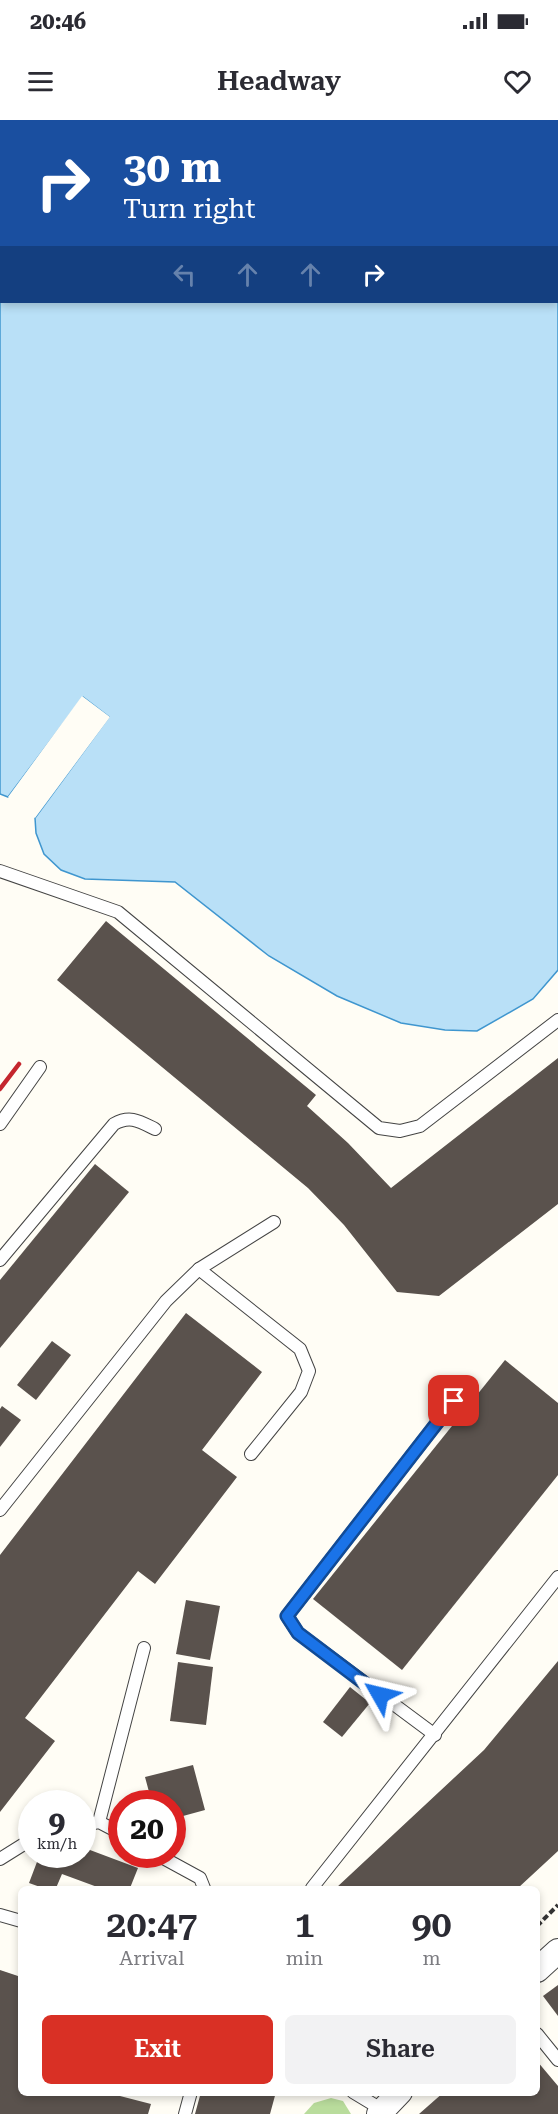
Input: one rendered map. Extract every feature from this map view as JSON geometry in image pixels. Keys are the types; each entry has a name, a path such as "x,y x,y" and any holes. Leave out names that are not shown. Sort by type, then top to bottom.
{"street":[{"path":"540,1967 558,1951"},
{"path":"380,2111 396,2096"}],"lane":[{"path":"0,871 118,912 379,1128 400,1131 420,1126 558,1020"},
{"path":"0,1124 40,1067"},
{"path":"0,1260 114,1124 124,1118 138,1120 155,1129"},
{"path":"0,1510 166,1301 200,1269 274,1222"},
{"path":"200,1269 300,1349 309,1371 302,1392 251,1454"},
{"path":"435,1735 298,1633 287,1616 454,1401"},
{"path":"314,1886 558,1577"},
{"path":"99,1822 144,1648"},
{"path":"96,1823 108,1827"},
{"path":"0,1859 18,1845"},
{"path":"182,1868 200,1878 203,1886"},
{"path":"0,1915 18,1920"},
{"path":"540,2038 558,2060"},
{"path":"185,2114 190,2096"},
{"path":"359,2096 380,2111"}],"path":[{"path":"540,1923 558,1905"}],"green space":[{"path":"331,2098 343,2101 351,2114 304,2114 314,2103"}],"water":[{"path":"0,303 558,303 558,970 533,999 477,1031 445,1030 401,1023 337,996 269,956 175,882 85,879 61,870 44,854 36,833 35,818 109,717 83,697 8,797 0,794"}],"pier":[{"path":"82,696 110,717 35,818 32,816 105,717 83,701 10,799 8,797"}],"building":[{"path":"106,921 316,1095 307,1106 348,1143 391,1188 558,1058 558,1204 439,1296 397,1292 344,1225 308,1188 57,980"},
{"path":"95,1164 129,1192 0,1348 0,1280"},
{"path":"186,1313 262,1372 202,1450 237,1477 155,1584 138,1571 25,1718 55,1741 0,1812 0,1555"},
{"path":"52,1341 71,1355 36,1400 17,1385"},
{"path":"505,1360 558,1403 558,1475 402,1670 313,1599"},
{"path":"2,1406 21,1420 0,1447 0,1409"},
{"path":"186,1600 220,1606 210,1660 176,1654"},
{"path":"558,1661 558,1851 520,1886 338,1886 484,1750"},
{"path":"178,1662 213,1667 206,1725 170,1721"},
{"path":"350,1687 370,1703 342,1737 323,1722"},
{"path":"193,1765 205,1810 186,1815 186,1790 148,1790 145,1777"},
{"path":"96,1852 108,1857 108,1868 138,1868 131,1886 95,1886 62,1874 57,1886 37,1886 29,1883 35,1868 96,1868"},
{"path":"0,1970 18,1976 18,2096 120,2096 151,2104 148,2114 0,2114"},
{"path":"558,1985 558,2016 543,1996"},
{"path":"540,2065 558,2086 558,2114 419,2114 439,2096 540,2096"},
{"path":"200,2096 275,2096 270,2114 195,2114"}],"railway":[{"path":"0,1089 19,1064"}],"route":[{"path":"380,1695 298,1633 287,1616 454,1401"}]}
